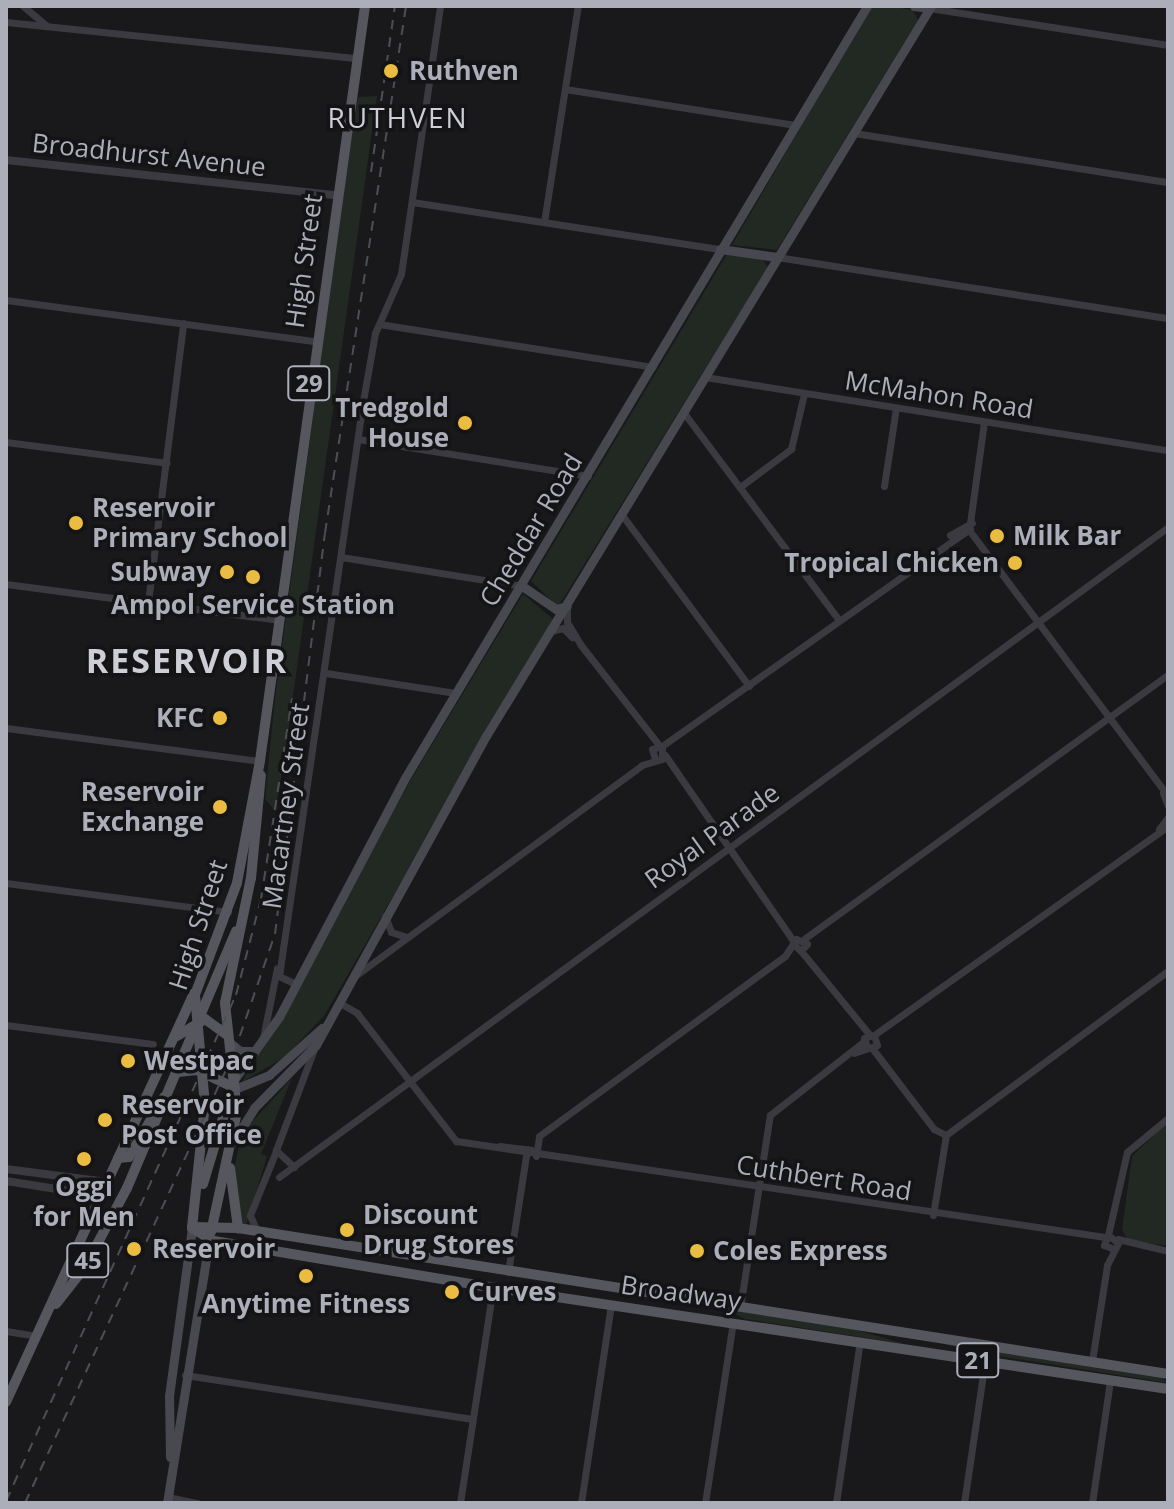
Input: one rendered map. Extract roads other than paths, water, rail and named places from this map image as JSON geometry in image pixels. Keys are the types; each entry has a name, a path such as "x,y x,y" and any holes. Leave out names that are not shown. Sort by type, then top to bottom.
{"main road":[{"name":"High Street","path":"198,1197 204,1072 198,1022 200,980 228,912 260,761 315,341 365,6"},
{"name":"Cheddar Road","path":"234,1084 296,984 455,693 656,367 720,249 867,6"},
{"path":"238,1228 230,1200 230,1149 254,1108 316,1045 384,915 551,631 930,7 914,6"},
{"path":"720,249 777,257"},
{"path":"522,586 556,609 567,606"},
{"name":"High Street","path":"168,1501 185,1375 209,1240 230,1149 234,1084 225,1003 261,804 260,761"},
{"name":"45","path":"45,1317 77,1277 125,1192 171,1090 244,911"},
{"name":"45","path":"6,1402 200,980"},
{"path":"175,1037 198,1022 217,1024 240,1051 255,1051"},
{"path":"178,1072 204,1072 234,1084 269,1075 327,1022"},
{"name":"High Street","path":"171,1472 168,1407 192,1227 198,1197 234,1084"},
{"path":"118,1158 129,1157 171,1090"},
{"path":"107,1182 125,1192"},
{"path":"101,1196 125,1192"},
{"name":"Broadway","path":"192,1227 238,1228 1168,1374"},
{"name":"Broadway","path":"192,1227 209,1240 310,1257 1168,1389"},
{"path":"310,1257 312,1241"},
{"path":"495,1270 499,1288"},
{"path":"499,1288 508,1272"},
{"path":"65,1275 77,1277"},
{"path":"675,1314 678,1297"},
{"path":"908,1334 911,1349"},
{"path":"168,1407 181,1409"}],"street":[{"path":"23,6 49,27"},
{"name":"Macartney Street","path":"296,984 280,979 358,439 379,324 401,274 440,6"},
{"path":"544,222 578,6"},
{"path":"930,7 1168,45"},
{"path":"6,22 357,58"},
{"path":"565,89 795,125"},
{"path":"854,133 1168,182"},
{"name":"Broadhurst Avenue","path":"6,160 336,195"},
{"path":"412,202 720,249"},
{"path":"777,257 1168,318"},
{"path":"6,300 315,341"},
{"path":"148,602 183,323"},
{"path":"379,324 656,367"},
{"name":"McMahon Road","path":"705,377 1168,450"},
{"path":"740,487 791,449 804,394"},
{"path":"884,486 896,408"},
{"path":"684,413 839,620"},
{"path":"984,422 971,507 971,528 1165,794 1168,806"},
{"path":"358,439 590,476"},
{"path":"6,442 167,463"},
{"path":"622,515 749,686"},
{"name":"Royal Parade","path":"279,1177 1168,527"},
{"path":"353,977 943,543 971,528"},
{"path":"341,557 522,586"},
{"path":"6,584 278,620"},
{"path":"567,606 567,622 580,644 934,1129 946,1135"},
{"path":"551,631 563,628 580,644"},
{"path":"326,673 455,693"},
{"path":"508,1272 522,1177 539,1136 1168,675"},
{"path":"6,728 260,761"},
{"path":"1157,831 1168,817"},
{"path":"740,1308 770,1115 1157,831 1168,826"},
{"path":"6,883 228,912"},
{"path":"384,915 391,932 406,937"},
{"name":"Macartney Street","path":"262,1040 284,951"},
{"path":"933,1215 946,1135 1168,971"},
{"name":"Cuthbert Road","path":"340,1003 356,1012 447,1136 484,1146 1168,1251"},
{"path":"6,1025 153,1044"},
{"path":"259,1232 250,1215 316,1045"},
{"path":"1092,1361 1127,1152 1168,1118"},
{"path":"276,1151 294,1167"},
{"path":"6,1169 107,1182"},
{"path":"6,1181 101,1196"},
{"path":"460,1503 499,1288"},
{"path":"581,1503 611,1305"},
{"path":"705,1503 733,1322"},
{"path":"6,1331 37,1336"},
{"path":"836,1503 860,1341"},
{"path":"964,1503 985,1361"},
{"path":"185,1375 473,1419"},
{"path":"1092,1503 1110,1381"},
{"path":"168,1501 177,1503"},
{"path":"168,1501 197,1503"}],"railway":[{"path":"371,172 395,6"},
{"path":"25,1503 234,1053 275,934 325,533 406,6"},
{"path":"6,1501 236,995 261,899 292,698"}],"place":[{"name":"Ruthven","path":"391,71"},
{"name":"Tredgold House","path":"465,423"},
{"name":"Reservoir Primary School","path":"76,523"},
{"name":"Milk Bar","path":"997,536"},
{"name":"Tropical Chicken","path":"1015,563"},
{"name":"Subway","path":"227,572"},
{"name":"Ampol Service Station","path":"253,577"},
{"name":"KFC","path":"220,718"},
{"name":"Reservoir Exchange","path":"220,807"},
{"name":"Westpac","path":"128,1061"},
{"name":"Reservoir Post Office","path":"105,1120"},
{"name":"Oggi for Men","path":"84,1159"},
{"name":"Discount Drug Stores","path":"347,1230"},
{"name":"Reservoir","path":"134,1249"},
{"name":"Coles Express","path":"697,1251"},
{"name":"Anytime Fitness","path":"306,1276"},
{"name":"Curves","path":"452,1292"}],"district":[{"name":"RUTHVEN","path":"398,117"},
{"name":"RESERVOIR","path":"187,661"}]}
